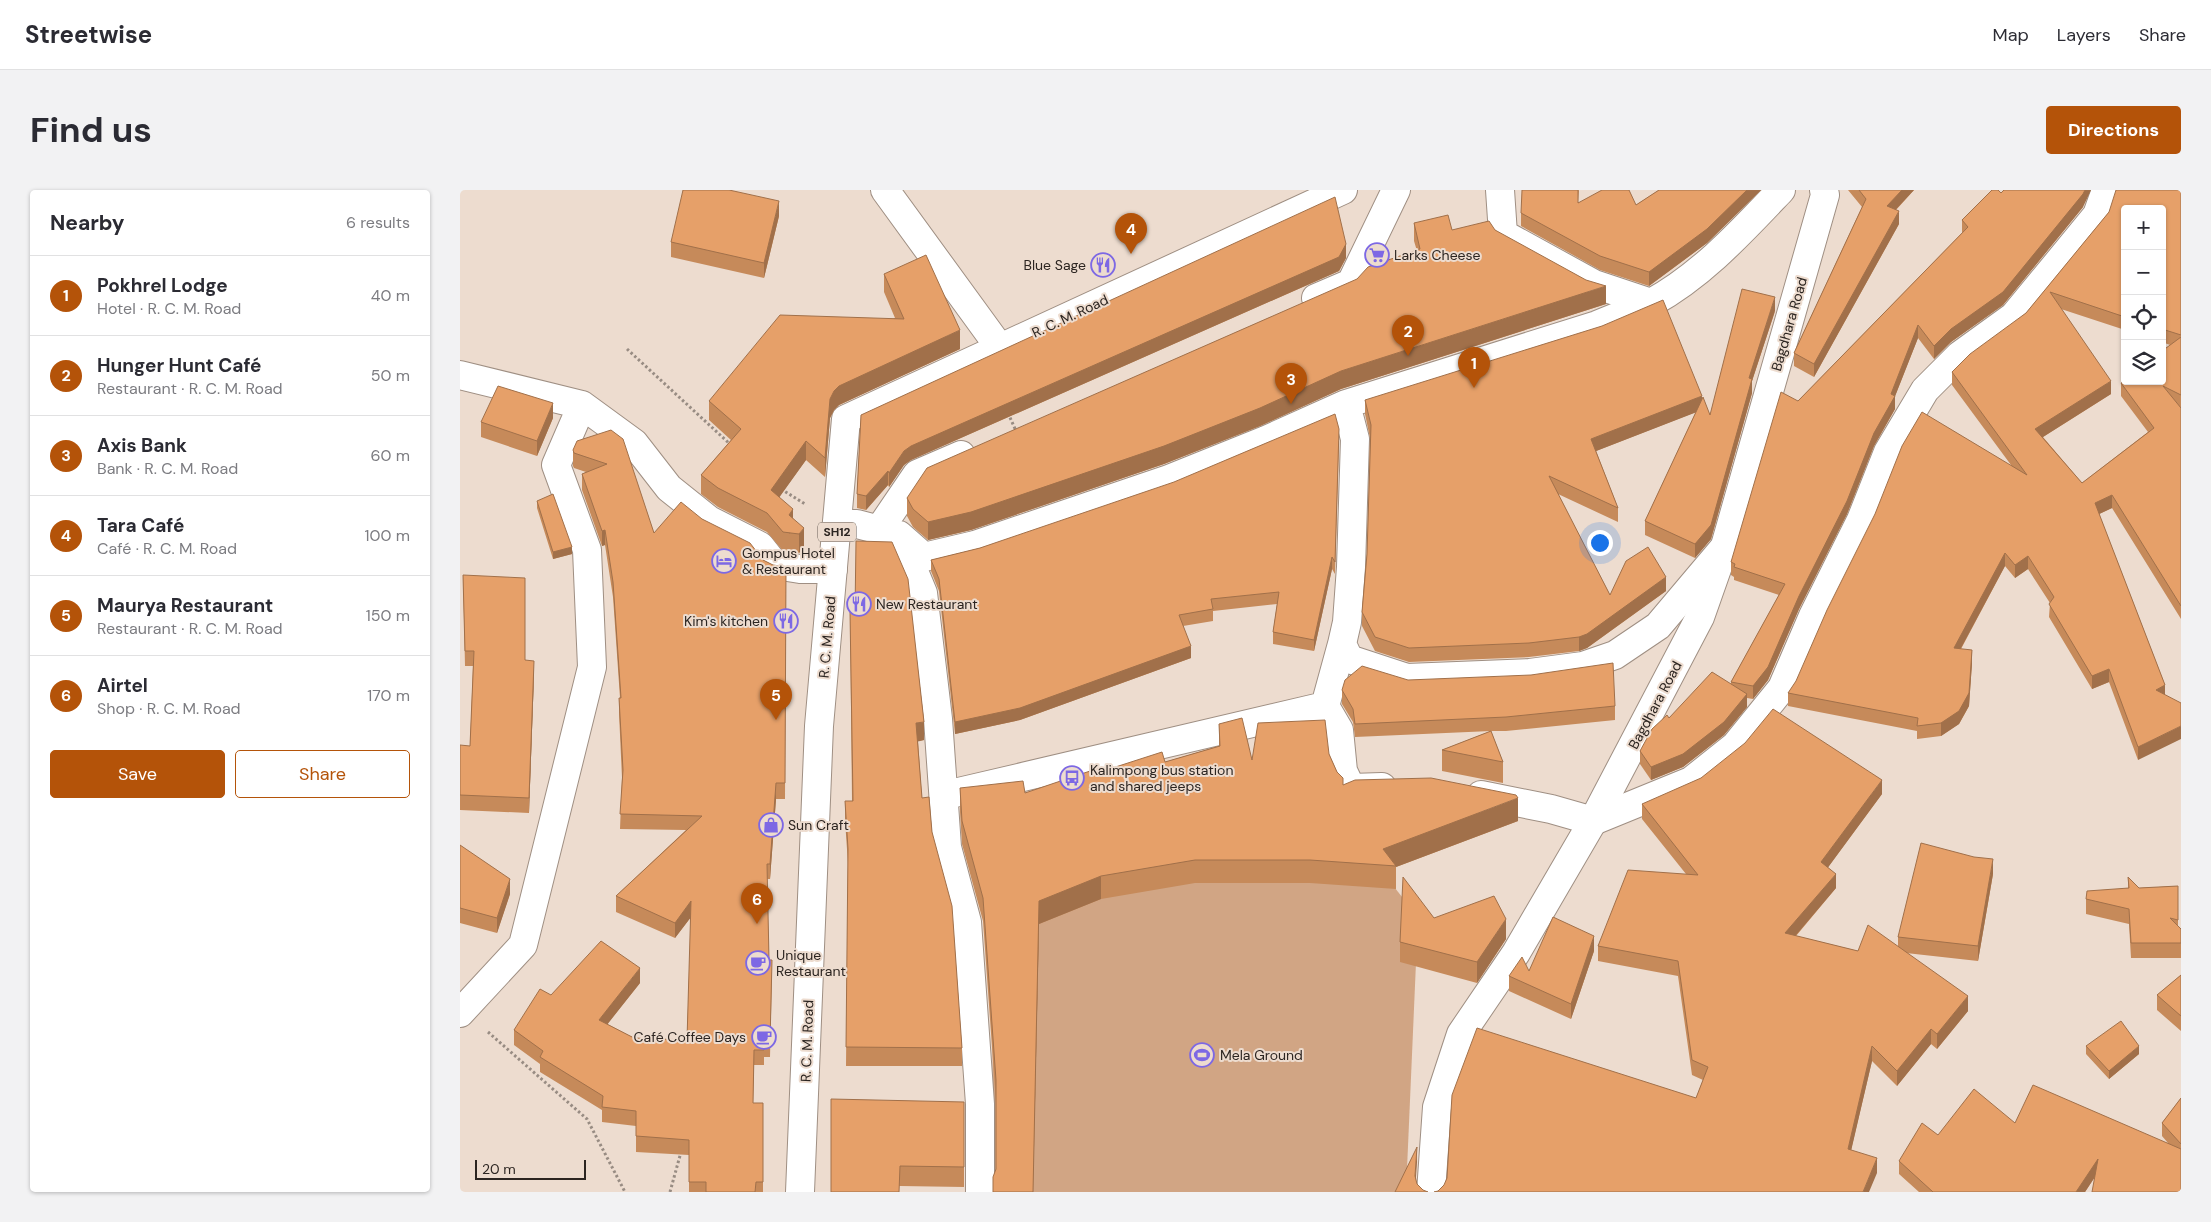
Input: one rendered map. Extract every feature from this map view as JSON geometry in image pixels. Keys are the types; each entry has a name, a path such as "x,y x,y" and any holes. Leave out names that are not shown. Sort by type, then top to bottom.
{"street":[{"path":"885,190 1000,348"},
{"name":"R. C. M. Road","path":"800,1192 819,726 846,419 1343,190"},
{"path":"1296,307 1350,283 1396,190"},
{"path":"1500,190 1503,234 1594,284 1651,303"},
{"path":"837,524 857,524 889,532 924,557 975,545 1169,479 1266,440 1346,404 1597,325 1651,303 1678,288 1718,253 1781,190"},
{"name":"Bagdhara Road","path":"1431,1192 1437,1107 1461,1034 1516,953 1593,821 1700,617 1725,546 1799,290 1825,195 1824,190"},
{"path":"1459,790 1551,809 1593,821 1691,781 1734,746 1782,688 1813,616 1861,520 1888,452 1925,390 1960,355 2014,316 2097,214 2106,190"},
{"path":"460,375 582,405 634,443 669,488 709,520 760,546 775,565 800,569 833,569"},
{"path":"1346,404 1355,438 1347,622 1325,706 1339,730 1343,770 1351,788 1405,786"},
{"path":"461,1011 523,946 592,667 587,550 556,465 582,405"},
{"path":"889,532 917,474 1016,430"},
{"path":"889,532 923,593 938,719 947,847 967,922 980,1104 980,1192"},
{"path":"1342,644 1349,659 1407,678 1530,673 1584,666 1615,654 1658,626 1725,546"},
{"path":"944,795 1325,706"}],"path":[{"path":"627,349 736,450"},
{"path":"1005,406 1016,430"},
{"path":"772,483 837,524"},
{"path":"461,1011 587,1119 625,1192"},
{"path":"670,1192 682,1150"}],"shaded area":[{"name":"Mela Ground","path":"1038,872 1387,878 1418,917 1406,1192 993,1192 992,892"}],"building":[{"path":"683,190 729,190 779,201 764,263 671,242"},
{"path":"1522,190 1578,190 1578,203 1602,190 1629,190 1636,205 1659,190 1747,190 1707,229 1649,272 1600,256 1521,213"},
{"path":"1859,190 1902,190 1887,206 1899,211 1814,364 1794,353 1866,199"},
{"path":"1992,190 1998,190 2001,193 2004,190 2085,190 2003,292 1951,329 1934,346 1918,325 1891,394 1895,396 1874,433 1847,501 1799,596 1768,667 1753,686 1731,682 1785,584 1734,567 1735,564 1731,562 1781,392 1798,401 1968,227 1962,220"},
{"path":"2116,190 2181,190 2181,335 2166,330 2166,205 2121,205 2121,316 2050,292 2111,381 2035,429 2082,483 2154,428 2122,385 2166,385 2166,348 2181,337 2181,395 2163,386 2181,408 2181,606 2112,495 2095,503 2165,685 2156,690 2181,703 2181,726 2138,747 2109,669 2092,676 2049,604 2054,597 2028,556 2015,565 2005,553 1954,648 1972,650 1969,693 1959,711 1941,723 1917,726 1918,718 1788,693 1796,681 1827,610 1875,514 1902,446 1922,412 2027,475 1952,372 1970,354 2026,313 2109,212"},
{"path":"1335,197 1346,244 1339,257 911,446 904,451 889,473 888,471 866,496 857,494 861,415"},
{"path":"1448,215 1452,230 1489,221 1495,230 1586,280 1606,286 1341,371 1260,408 1164,446 971,512 928,522 913,509 907,498 927,468 1357,279 1368,267 1420,249 1414,223"},
{"path":"926,255 960,330 839,386 834,391 830,399 825,458 806,441 771,490 793,509 789,515 804,528 799,534 783,532 767,513 718,488 701,475 741,429 709,401 780,315 904,319 884,274"},
{"path":"1742,289 1775,297 1749,378 1752,379 1711,525 1695,544 1645,521 1703,397 1710,415"},
{"path":"1663,300 1702,396 1591,439 1618,508 1549,476 1610,595 1626,561 1648,547 1666,577 1587,634 1579,637 1529,643 1409,648 1375,637 1362,612 1367,554 1371,425 1365,400 1602,326"},
{"path":"498,386 553,403 537,441 481,422"},
{"path":"1335,414 1339,429 1335,562 1332,557 1314,640 1273,632 1279,592 1211,599 1213,609 1179,615 1191,646 1020,708 955,722 939,579 931,560 980,548 1174,482"},
{"path":"611,430 623,439 654,533 681,502 702,519 750,543 763,560 773,565 786,567 785,783 776,783 770,864 767,864 769,960 772,960 770,1042 764,1042 764,1050 754,1050 753,1103 763,1103 763,1182 756,1182 755,1192 706,1192 706,1182 689,1182 689,1140 636,1136 636,1111 602,1107 603,1096 540,1057 543,1051 514,1030 540,989 551,995 601,941 640,968 599,1020 634,1038 687,1040 691,901 675,923 616,896 702,816 620,814 623,770 619,698 621,698 613,582 605,530 602,531 582,474 607,464 574,453 573,450 577,441"},
{"path":"553,494 572,547 553,552 537,501"},
{"path":"856,541 892,542 908,579 924,722 916,723 922,798 929,797 932,832 952,906 962,1048 846,1047 848,849 845,801 853,801 850,612 855,612"},
{"path":"463,575 525,578 525,660 534,661 529,798 460,795 460,745 470,746 474,651 465,651"},
{"path":"1613,663 1615,706 1506,717 1355,724 1353,709 1342,690 1345,680 1362,666 1408,680 1531,675"},
{"path":"1712,672 1747,694 1724,722 1683,754 1651,767 1640,751 1652,729 1667,715 1669,718"},
{"path":"1773,709 1882,780 1821,862 1836,874 1785,933 1858,951 1868,925 1968,996 1937,1034 1931,1029 1897,1071 1872,1046 1848,1149 1877,1158 1863,1192 1434,1192 1444,1185 1447,1178 1452,1095 1477,1028 1696,1098 1708,1067 1692,1060 1678,961 1598,946 1628,870 1698,875 1642,804 1701,778 1745,743"},
{"path":"1242,718 1252,760 1258,723 1325,720 1329,754 1337,772 1343,778 1343,785 1355,780 1431,778 1516,795 1518,798 1383,849 1396,866 1310,860 1195,860 1101,876 1039,901 1033,1192 993,1192 993,1177 996,1169 996,1080 983,898 962,821 960,788 1023,781 1025,793 1099,768 1100,772 1162,752 1165,762 1220,746 1219,724"},
{"path":"1491,731 1503,762 1442,750"},
{"path":"1921,843 1974,857 1993,859 1978,946 1898,937"},
{"path":"460,845 510,879 497,918 460,908"},
{"path":"1403,877 1434,918 1494,896 1506,919 1477,962 1400,942"},
{"path":"2128,877 2139,888 2178,886 2178,920 2170,918 2181,929 2181,943 2131,943 2129,909 2086,899 2087,891 2129,888"},
{"path":"1553,917 1594,936 1571,1004 1509,976 1522,957 1529,971"},
{"path":"2181,975 2181,1016 2157,995"},
{"path":"2121,1021 2139,1046 2109,1071 2086,1046"},
{"path":"2033,1085 2181,1149 2181,1192 2092,1192 2098,1159 2076,1192 1933,1192 1899,1161 1922,1123 1938,1135 1974,1089 2015,1123"},
{"path":"2181,1098 2181,1144 2162,1123"},
{"path":"831,1099 964,1102 964,1167 900,1166 899,1192 831,1192"},
{"path":"1417,1147 1415,1176 1417,1184 1428,1192 1395,1192"}],"place":[{"name":"Tara Café","path":"1131,254"},
{"name":"Larks Cheese","path":"1377,255"},
{"name":"Blue Sage","path":"1103,265"},
{"name":"Hunger Hunt Café","path":"1408,356"},
{"name":"Pokhrel Lodge","path":"1474,388"},
{"name":"Axis Bank","path":"1291,404"},
{"name":"Gompus Hotel & Restaurant","path":"724,561"},
{"name":"New Restaurant","path":"859,604"},
{"name":"Kim's kitchen","path":"786,621"},
{"name":"Maurya Restaurant","path":"776,720"},
{"name":"Kalimpong bus station and shared jeeps","path":"1072,778"},
{"name":"Sun Craft","path":"771,825"},
{"name":"Airtel","path":"757,924"},
{"name":"Unique Restaurant","path":"758,963"},
{"name":"Café Coffee Days","path":"764,1037"},
{"name":"Mela Ground","path":"1202,1055"}]}
